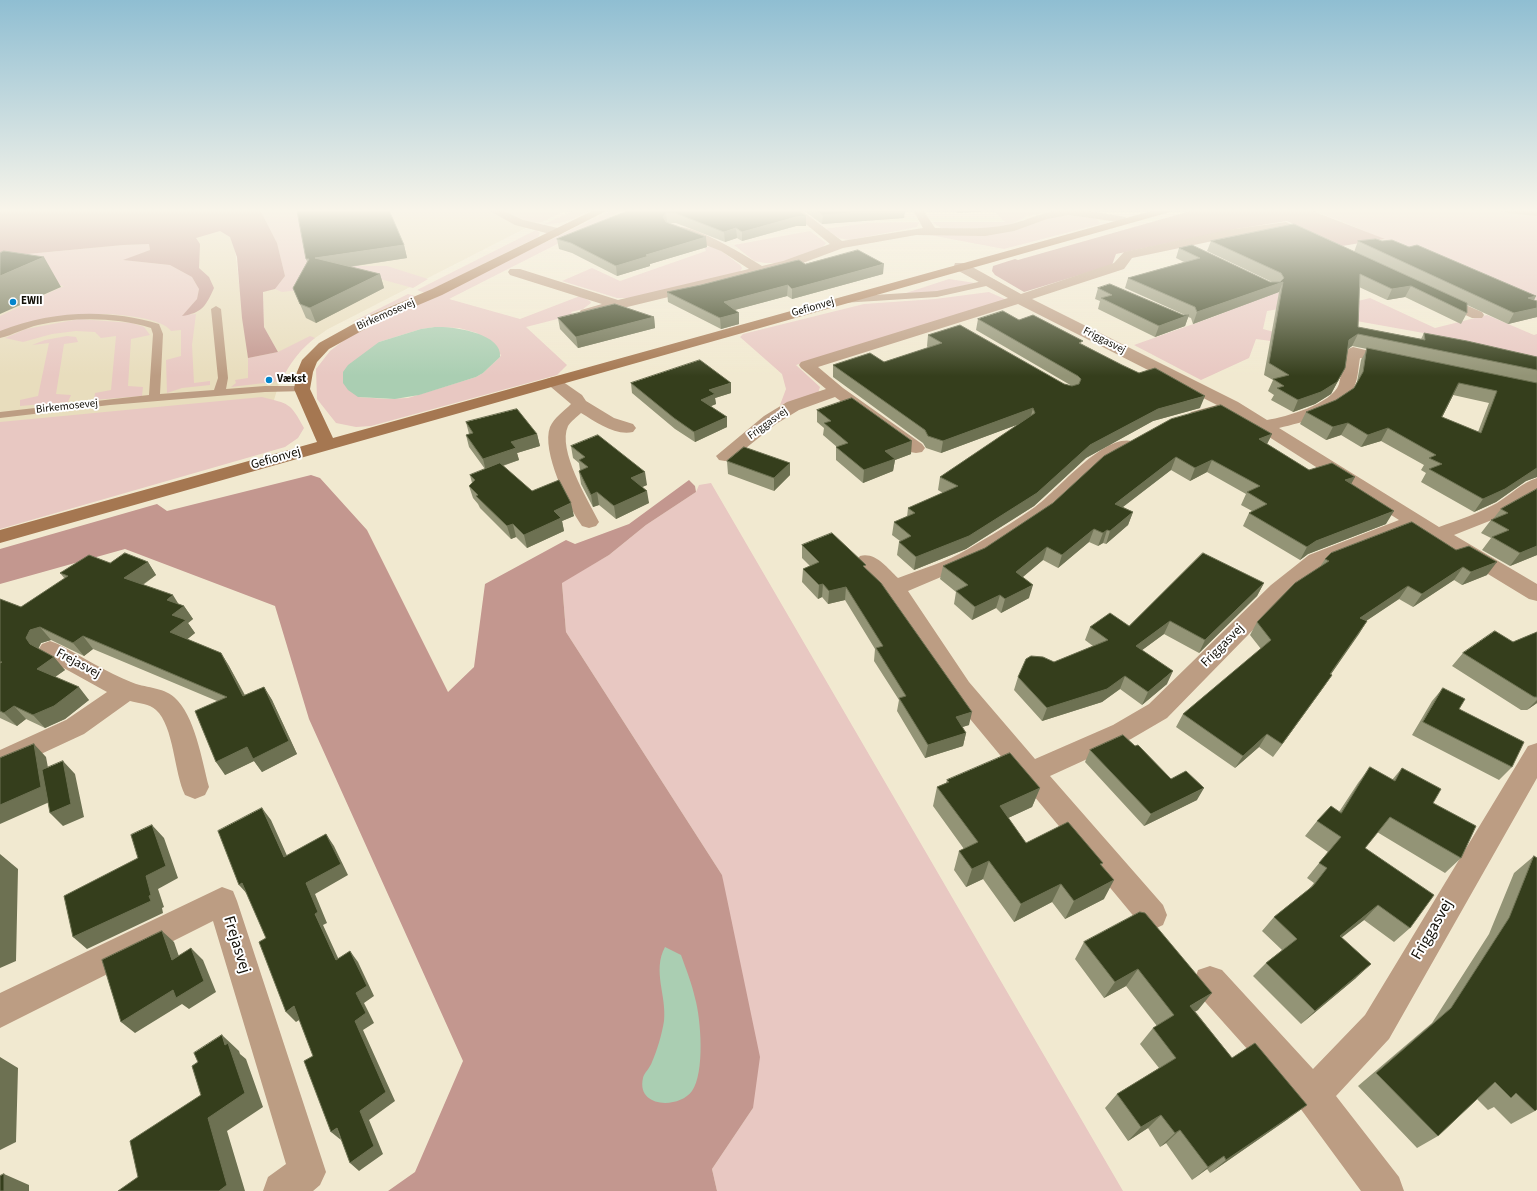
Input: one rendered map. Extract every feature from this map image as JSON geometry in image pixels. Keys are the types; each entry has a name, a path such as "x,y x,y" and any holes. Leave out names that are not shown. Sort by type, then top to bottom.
{"street":[{"name":"Birkemosevej","path":"302,389 305,372 310,360 324,346 371,320 437,292 490,266"},
{"path":"753,266 760,270"},
{"path":"578,316 617,304 780,266"},
{"name":"Friggasvej","path":"960,266 992,282 1018,298 1232,406 1537,594"},
{"name":"Gefionvej","path":"0,537 960,266"},
{"path":"916,448 837,391 807,365 1086,278 1119,266"},
{"path":"515,272 617,304"},
{"path":"1086,278 1107,287"},
{"path":"1428,292 1478,315"},
{"path":"946,321 966,333"},
{"path":"1264,426 1278,424 1322,408 1342,394 1351,368 1353,352 1411,364"},
{"path":"553,382 576,399 580,405 608,422 627,428"},
{"path":"302,389 327,445"},
{"name":"Friggasvej","path":"725,456 770,420 792,406 837,391"},
{"path":"580,405 559,427 556,438 558,454 589,522"},
{"path":"1175,422 1232,406"},
{"path":"895,588 974,555 1042,511 1093,463 1146,434"},
{"path":"1438,534 1479,520 1520,499 1537,484"},
{"name":"Friggasvej","path":"1031,773 1122,732 1158,711 1279,590 1316,560 1415,520"},
{"path":"867,562 895,588 960,689 1152,915"},
{"name":"Frejasvej","path":"50,650 126,691 164,702 170,709 182,735 195,787"},
{"path":"0,762 75,727 126,691"},
{"name":"Friggasvej","path":"1313,1095 1377,1027 1537,754"},
{"name":"Frejasvej","path":"0,1011 222,901 307,1172 282,1191"},
{"path":"1210,982 1313,1095 1385,1191"}],"lane":[{"path":"841,300 938,295 972,289 992,282"},
{"path":"216,309 223,378 219,392"},
{"path":"0,335 35,324 77,317 120,318 146,322 155,326 158,334 154,399"},
{"name":"Birkemosevej","path":"0,414 264,388 302,389"}],"shaded area":[{"path":"0,266 237,266 248,357 278,352 264,327 263,266 452,266 328,329 305,345 291,360 280,380 274,400 0,460"},
{"path":"10,266 171,266 192,277 199,289 197,299 183,315 196,314 192,345 194,383 210,381 210,385 182,388 167,393 166,360 181,356 181,330 171,331 165,326 156,322 131,316 93,314 63,318 0,332 0,316 64,286 22,279"},
{"path":"171,266 199,266 199,268 209,277 214,288 206,304 199,311 182,316 197,299 199,289 192,277"},
{"path":"238,266 282,266 285,276 275,289 263,292 264,327 278,352 248,358 242,318"},
{"path":"282,266 387,266 428,279 413,288 362,274 299,290 282,292 275,289 285,276"},
{"path":"465,266 480,266 425,293 417,290"},
{"path":"497,266 515,266 449,299 520,319 580,296 591,303 583,309 571,312 573,315 526,327 567,365 557,375 371,426 356,427 336,423 317,399 316,369 330,351 347,338","holes":["435,327 459,328 477,333 501,355 483,373 476,377 408,398 387,399 358,397 379,342 421,329"]},
{"path":"664,266 740,266 742,268 740,272 631,298 617,298 562,281 592,268 620,281"},
{"path":"993,266 1110,266 1024,292 995,275 992,271"},
{"path":"1446,266 1537,266 1537,304"},
{"path":"949,279 975,283 932,293 900,295"},
{"path":"1286,291 1330,308 1370,298 1435,328 1487,315 1534,335 1537,334 1537,357 1446,337 1284,308 1267,311 1263,329 1300,339 1300,345 1256,339 1249,358 1201,380 1134,345 1216,316 1266,295"},
{"path":"989,292 1007,300 796,365 820,387 818,393 780,405 786,389 782,374 740,337 743,334 864,304 935,299"},
{"path":"408,294 415,296 348,324"},
{"path":"79,319 132,323 144,327 150,335 131,339 128,386 143,387 142,396 94,400 95,393 111,390 116,336 101,338 95,332 76,331 52,334 23,342 5,338 26,329"},
{"path":"435,327 464,330 485,337 494,342 499,349 500,357 483,373 476,377 419,395 395,399 358,397 348,390 343,383 343,372 348,365 379,342 421,329"},
{"path":"67,336 76,337 78,342 64,344 56,394 71,395 68,402 20,406 20,400 38,396 49,343 32,345 45,340"},
{"path":"310,336 315,338 295,358 281,381 231,387 236,383 235,380 248,378 248,358 278,352"},
{"path":"262,397 288,405 304,428 298,438 285,447 0,529 0,422"},
{"path":"311,475 320,478 367,530 448,692 474,667 485,584 566,540 575,544 629,524 689,480 695,486 696,492 646,525 609,555 562,583 566,632 722,875 760,1057 753,1108 712,1169 717,1191 388,1191 415,1172 463,1061 309,719 275,606 125,549 0,584 0,549 157,504 167,511"},
{"path":"711,483 1123,1191 717,1191 712,1169 753,1108 722,875 566,632 562,582 609,555 646,525 696,492 699,485"},
{"path":"665,947 681,955 687,971 697,1007 701,1046 699,1072 692,1091 686,1097 669,1103 652,1100 646,1095 643,1088 643,1078 656,1053 664,1021 664,1002 660,965 661,956"}],"building":[{"path":"0,266 24,266 0,276"},
{"path":"305,266 346,266 380,274 310,308 300,304 293,288"},
{"path":"776,266 878,266 792,289 788,285 724,302 739,313 720,318 667,292"},
{"path":"1173,266 1235,266 1270,282 1280,282 1284,278 1281,273 1265,266 1385,266 1467,303 1467,313 1411,286 1392,289 1360,274 1358,327 1425,340 1424,333 1537,357 1537,370 1358,334 1349,340 1345,368 1337,382 1321,392 1298,400 1277,388 1284,386 1273,379 1289,375 1269,363 1283,282 1197,312 1195,307 1128,278"},
{"path":"1411,266 1465,266 1536,296 1528,298 1537,301 1537,308 1514,313"},
{"path":"1110,284 1183,315 1189,315 1159,326 1101,298 1112,295 1098,288"},
{"path":"615,304 654,317 576,337 558,318"},
{"path":"1003,311 1019,320 1033,315 1083,341 1079,343 1122,365 1139,373 1155,368 1205,396 1158,409 1090,445 1037,493 969,536 916,557 899,542 911,536 894,522 915,513 908,508 958,486 940,477 1035,413 1033,408 943,441 928,436 925,430 833,365 870,353 884,362 942,343 928,335 960,325 1064,384 1072,386 1079,384 1081,379 1078,376 978,319"},
{"path":"1367,348 1537,383 1537,468 1505,489 1483,499 1429,469 1442,464 1429,458 1436,455 1388,428 1368,435 1348,423 1333,427 1306,412 1336,400 1354,388 1363,372","holes":["1459,383 1497,391 1481,433 1442,417"]},
{"path":"700,360 731,383 709,390 715,394 701,400 727,417 694,432 674,418 631,383"},
{"path":"852,398 912,441 885,451 895,459 864,470 836,447 848,443 824,423 831,421 817,410"},
{"path":"1221,405 1272,434 1259,439 1309,470 1332,463 1355,477 1345,480 1394,511 1316,541 1307,547 1249,513 1267,504 1247,492 1260,486 1212,460 1195,468 1176,457 1115,504 1133,512 1110,531 1107,530 1103,533 1094,529 1062,555 1047,547 1016,572 1033,585 1005,599 1000,595 975,607 956,591 968,585 943,566 985,548 1053,503 1104,456 1171,419"},
{"path":"517,409 537,434 511,442 516,448 483,459 466,435 473,433 466,422"},
{"path":"598,435 645,472 631,478 647,491 614,506 597,492 591,495 579,471 588,467 579,460 585,457 571,446"},
{"path":"744,447 790,463 774,478 727,461"},
{"path":"500,463 532,491 559,480 571,503 554,511 561,518 524,535 513,524 507,526 476,496 478,495 469,486 475,480 470,475"},
{"path":"1537,489 1537,546 1520,553 1492,537 1509,530 1491,520 1508,513 1501,509"},
{"path":"1412,522 1456,550 1469,546 1497,562 1471,572 1463,567 1422,594 1408,586 1360,618 1367,621 1330,674 1332,675 1282,744 1267,734 1243,756 1183,714 1271,640 1257,622 1295,583 1329,561 1325,559 1331,553"},
{"path":"832,533 866,565 863,566 881,583 972,712 956,717 966,733 928,745 899,698 906,696 876,648 883,646 846,587 829,591 823,584 819,585 803,569 819,562 802,545"},
{"path":"125,553 148,562 124,578 173,595 167,600 184,606 172,615 186,620 170,632 221,653 243,696 264,687 289,741 253,759 247,747 216,762 195,711 227,697 83,636 73,643 40,627 30,630 26,638 30,644 54,657 37,669 79,687 54,706 33,715 14,706 4,713 0,711 0,663 2,662 0,662 0,599 21,607 68,576 60,573 89,555 110,563"},
{"path":"1203,553 1264,583 1205,640 1170,621 1136,646 1173,671 1148,692 1125,676 1107,689 1047,708 1018,677 1026,659 1031,656 1043,657 1054,662 1108,640 1090,627 1110,613 1129,626"},
{"path":"1495,631 1513,642 1537,632 1537,697 1534,697 1463,653"},
{"path":"1443,688 1465,699 1459,709 1524,742 1512,767 1423,722"},
{"path":"1123,735 1135,746 1138,745 1171,779 1186,771 1204,788 1151,814 1090,750"},
{"path":"34,744 41,787 0,805 0,758"},
{"path":"1010,753 1040,788 1000,806 1026,843 1068,822 1103,863 1100,864 1114,880 1074,901 1061,884 1021,904 989,861 972,869 959,851 978,842 937,787 949,782 947,780"},
{"path":"63,761 71,804 50,813 42,770"},
{"path":"1370,767 1395,781 1402,768 1441,789 1433,803 1476,826 1461,858 1390,817 1365,848 1434,895 1410,928 1378,905 1340,936 1371,964 1315,1011 1266,963 1297,939 1274,917 1313,886 1327,868 1319,863 1341,837 1317,821 1331,806 1341,813"},
{"path":"262,808 284,857 326,834 341,864 306,883 318,912 315,914 336,960 350,951 367,986 356,993 366,1013 355,1021 386,1092 360,1111 374,1146 350,1163 337,1128 331,1132 304,1061 313,1056 294,1006 286,1012 259,942 266,938 242,883 239,885 218,831"},
{"path":"152,825 166,866 146,876 151,901 73,937 64,896 138,858 131,835"},
{"path":"1534,856 1537,858 1537,1109 1535,1111 1516,1093 1511,1098 1495,1082 1438,1136 1376,1073 1451,1008 1509,918"},
{"path":"1140,912 1145,913 1212,993 1190,1006 1232,1058 1255,1043 1307,1105 1226,1160 1224,1156 1208,1167 1180,1130 1175,1133 1161,1115 1141,1127 1117,1094 1176,1058 1153,1028 1174,1015 1138,969 1115,982 1084,942"},
{"path":"162,931 172,960 191,948 204,981 176,998 173,990 121,1022 102,960"},
{"path":"222,1035 225,1045 228,1043 245,1093 208,1118 227,1185 219,1191 118,1191 138,1177 130,1141 201,1095 192,1066 198,1062 194,1053"},
{"path":"4,1174 4,1191 0,1191 0,1176"}],"place":[{"name":"EWII","path":"13,302"},
{"name":"Vækst","path":"269,380"}]}
